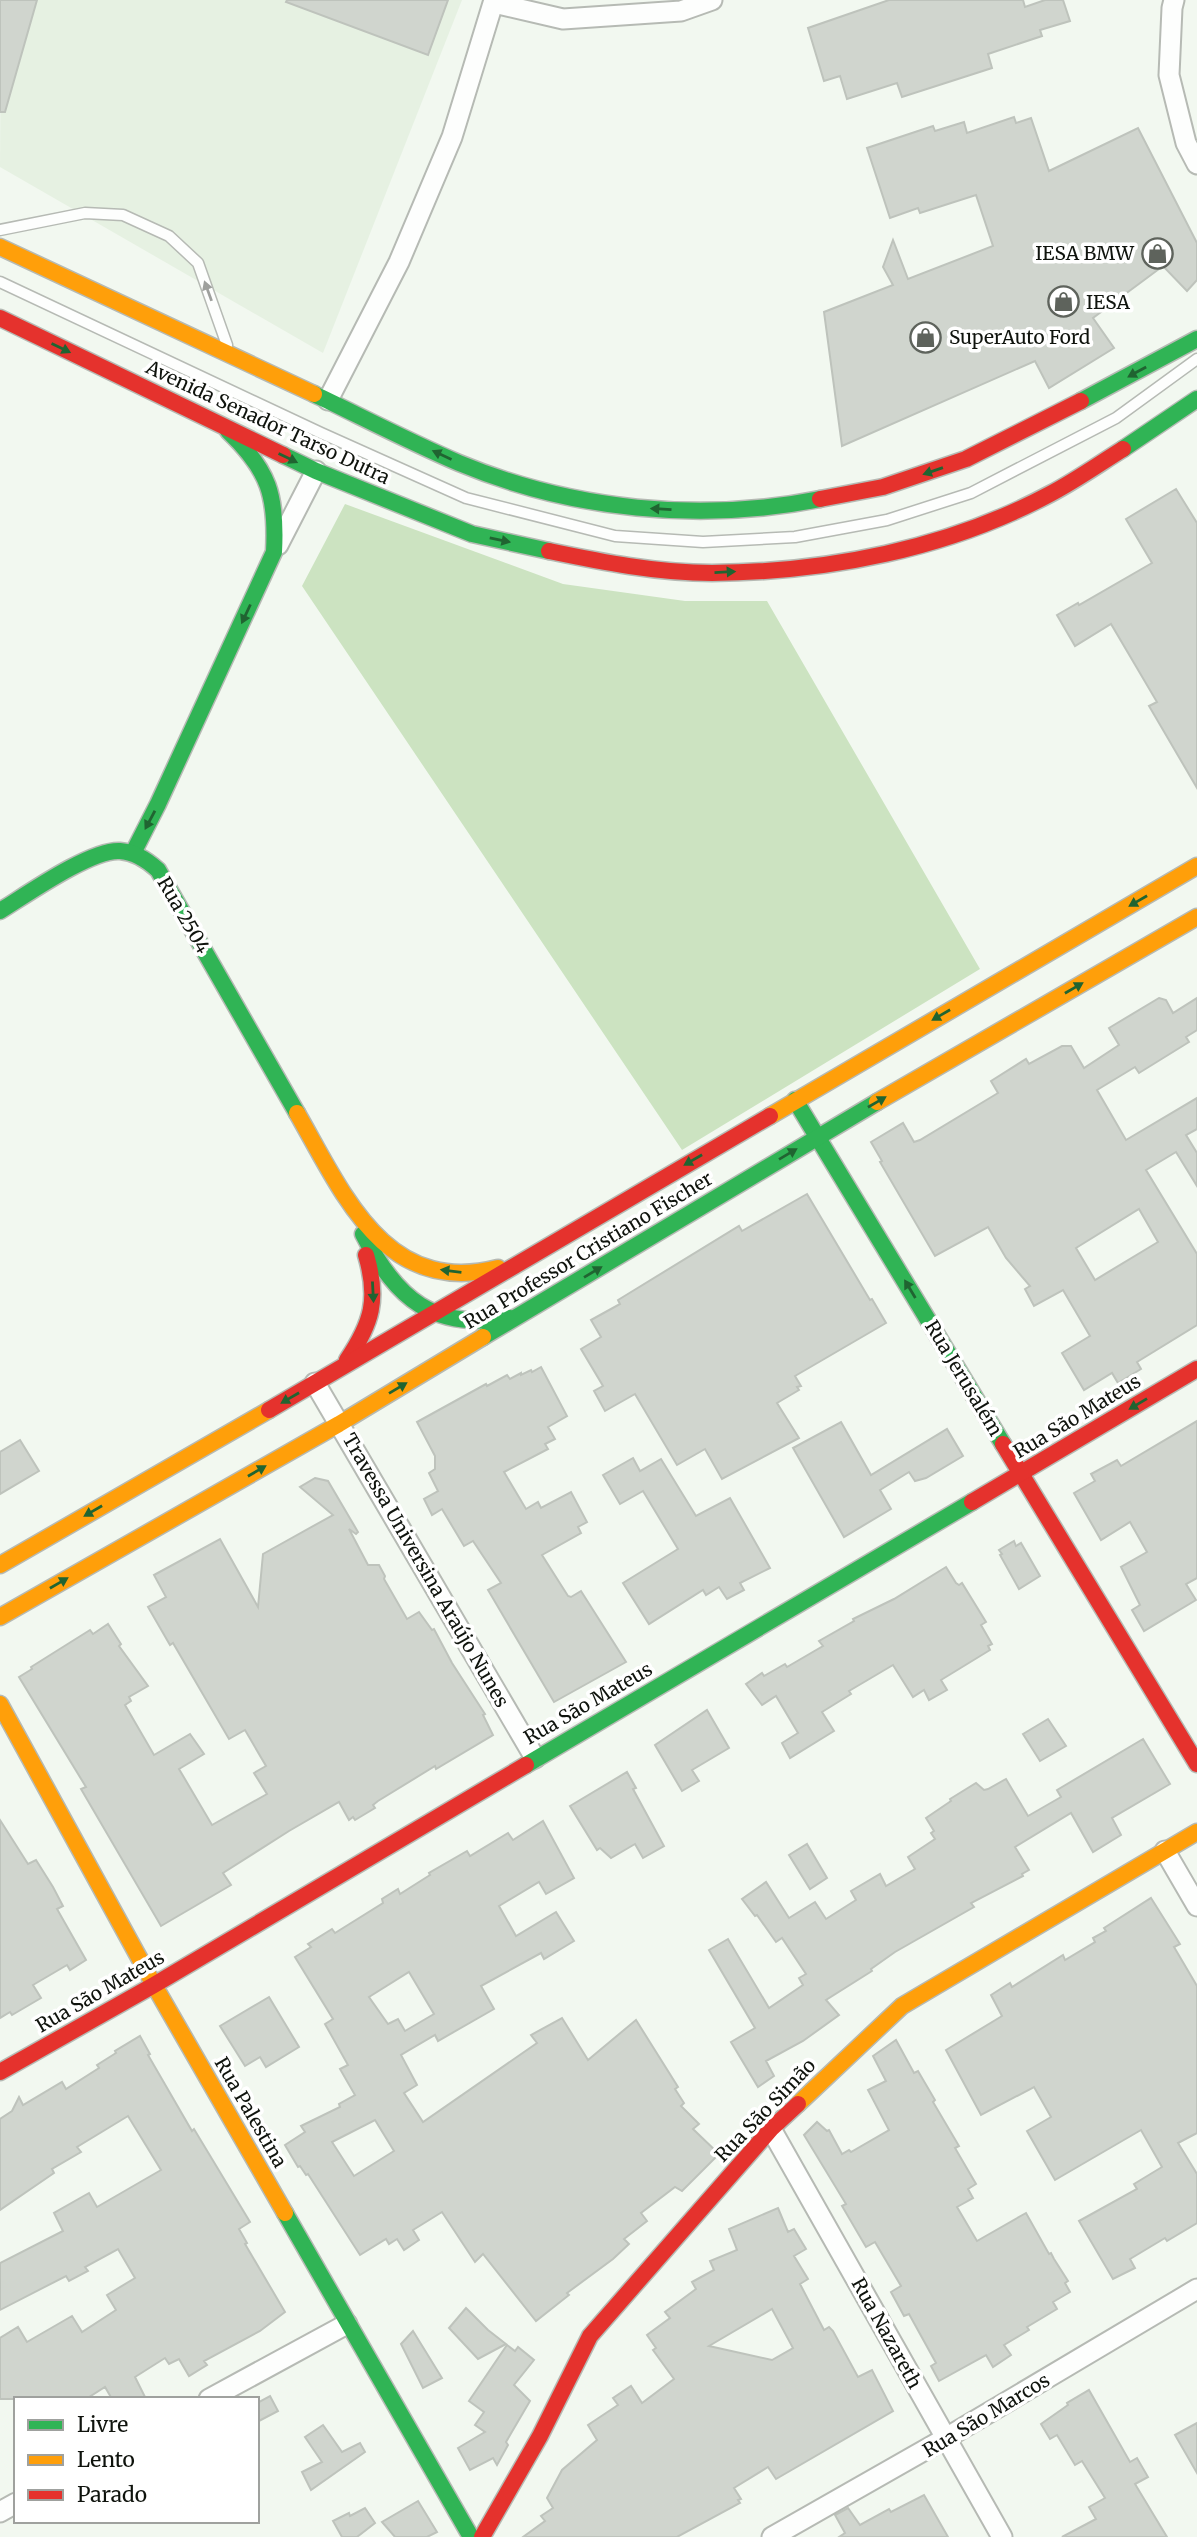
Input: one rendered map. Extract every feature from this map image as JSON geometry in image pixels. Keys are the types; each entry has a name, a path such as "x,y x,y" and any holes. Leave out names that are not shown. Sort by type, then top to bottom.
{"main road":[{"path":"0,247 460,463 545,492 620,508 696,511 781,507 883,487 966,459 1100,392 1197,339"},
{"name":"Avenida Senador Tarso Dutra","path":"0,318 316,471 472,534 609,564 710,573 809,568 891,553 976,527 1050,494 1133,443 1197,399"},
{"path":"0,911 91,860 114,851 133,853 158,804 274,552 277,516 270,484 250,451 223,427"},
{"name":"Rua 2504","path":"133,853 146,859 158,870 349,1203 373,1234 397,1255 418,1265 452,1272 484,1273 518,1262"},
{"name":"Rua Professor Cristiano Fischer","path":"0,1565 316,1383 518,1262 1197,866"},
{"name":"Rua Professor Cristiano Fischer","path":"0,1617 340,1424 818,1136 1197,917"},
{"name":"Rua Jerusalém","path":"795,1101 1197,1764"},
{"path":"349,1203 369,1248 389,1280 405,1296 433,1312 461,1321 488,1323 522,1315"},
{"name":"Rua 2504","path":"343,1367 365,1335 374,1309 370,1265 349,1203"},
{"name":"Rua São Mateus","path":"0,2072 154,1985 1197,1369"},
{"name":"Rua Palestina","path":"0,1704 154,1985 471,2537"},
{"name":"Rua São Simão","path":"482,2537 540,2436 590,2336 771,2129 902,2006 1197,1832"}],"street":[{"path":"328,400 399,262 452,137 494,1 563,19 681,11 712,0"},
{"path":"1174,0 1169,75 1186,143 1197,164"},
{"path":"274,552 316,471"},
{"name":"Travessa Universina Araújo Nunes","path":"316,1383 536,1758"},
{"path":"1165,1851 1197,1906"},
{"name":"Rua Nazareth","path":"771,2129 1002,2537"},
{"name":"Rua São Marcos","path":"772,2537 946,2438 1197,2289"},
{"path":"213,2397 347,2324"}],"lane":[{"path":"0,230 85,213 123,215 169,236 198,263 231,355"},
{"path":"0,282 466,498 615,536 703,542 795,537 887,520 971,493 1116,418 1197,359"}],"shaded area":[{"path":"1,0 462,0 323,353 0,167"}],"green space":[{"path":"345,504 563,584 685,601 767,601 980,969 682,1150 302,586"}],"building":[{"path":"0,0 37,0 5,112 0,112"},
{"path":"448,0 428,55 286,2"},
{"path":"889,0 1023,0 1025,7 1045,0 1063,0 1070,21 1040,30 1042,36 988,54 992,68 902,97 897,83 847,99 840,76 824,81 808,28"},
{"path":"1014,117 1016,123 1031,118 1049,171 1138,128 1197,243 1197,280 1187,291 1163,266 1093,318 1114,348 1049,388 1035,361 842,446 824,312 893,285 883,267 893,240 908,279 993,246 976,195 920,213 918,208 890,218 867,148 933,126 935,131 964,122 967,133"},
{"path":"1176,489 1197,523 1197,788 1149,706 1157,702 1111,624 1075,646 1057,615 1152,563 1126,519"},
{"path":"1159,998 1166,1000 1173,1013 1197,998 1197,1030 1186,1037 1189,1042 1139,1073 1135,1067 1097,1090 1126,1140 1197,1098 1197,1129 1186,1135 1197,1153 1197,1186 1176,1152 1146,1170 1197,1254 1197,1325 1137,1362 1141,1369 1118,1383 1112,1373 1084,1390 1062,1353 1090,1336 1063,1290 1034,1306 1025,1289 1030,1286 1006,1258 988,1227 935,1256 871,1142 903,1123 914,1142 920,1140 998,1093 991,1081 1026,1059 1029,1064 1062,1046 1071,1046 1084,1068 1119,1045 1109,1028","holes":["1139,1209 1158,1242 1095,1280 1076,1248"]},
{"path":"807,1194 886,1323 795,1376 801,1386 797,1387 799,1390 777,1403 799,1438 722,1479 705,1449 677,1465 635,1394 605,1411 594,1391 603,1386 581,1349 601,1337 591,1320 620,1304 618,1300 739,1226 742,1231"},
{"path":"541,1367 567,1416 548,1427 555,1439 545,1444 548,1449 504,1472 526,1509 538,1502 541,1508 571,1492 587,1522 578,1527 581,1533 542,1555 568,1596 581,1591 626,1662 554,1702 488,1590 501,1583 473,1541 464,1546 442,1509 432,1515 424,1499 438,1491 429,1473 435,1469 435,1456 417,1422 486,1384 487,1386 507,1375 510,1379"},
{"path":"1197,1421 1197,1578 1186,1584 1196,1600 1144,1631 1132,1610 1140,1605 1121,1567 1147,1552 1130,1522 1101,1540 1074,1493 1095,1481 1091,1474 1117,1460 1121,1466"},
{"path":"841,1422 871,1475 947,1429 963,1456 926,1478 915,1481 909,1472 880,1490 891,1509 844,1537 793,1448"},
{"path":"20,1440 39,1471 0,1494 0,1452"},
{"path":"633,1458 640,1471 661,1459 696,1516 730,1498 770,1568 740,1583 744,1590 727,1599 719,1587 706,1595 703,1590 649,1624 623,1583 678,1549 643,1491 620,1504 603,1475"},
{"path":"315,1478 328,1481 358,1532 356,1534 349,1529 368,1565 379,1565 407,1619 419,1612 432,1630 434,1629 485,1714 483,1715 493,1735 378,1801 373,1805 375,1808 355,1820 353,1817 349,1820 339,1802 223,1873 231,1885 161,1926 81,1789 86,1787 19,1677 90,1630 93,1634 108,1624 121,1644 119,1646 148,1686 129,1697 131,1701 125,1705 154,1755 190,1734 204,1754 179,1769 212,1825 267,1794 254,1773 266,1766 245,1730 229,1739 173,1643 170,1645 148,1607 166,1597 154,1575 220,1539 258,1607 263,1554 333,1515 300,1487"},
{"path":"1014,1541 1016,1546 1021,1543 1040,1576 1019,1589 999,1550"},
{"path":"946,1567 956,1583 962,1583 986,1622 981,1625 992,1644 988,1646 990,1650 941,1680 947,1690 929,1700 924,1690 913,1697 893,1665 849,1691 851,1694 822,1712 834,1731 790,1758 782,1743 798,1733 776,1696 762,1705 746,1684 762,1673 764,1676 785,1664 787,1667 823,1646 819,1641 854,1621 853,1619 894,1599"},
{"path":"707,1710 729,1748 692,1770 699,1781 682,1791 655,1745"},
{"path":"1048,1719 1066,1746 1040,1761 1023,1734"},
{"path":"1143,1739 1170,1784 1112,1818 1121,1835 1093,1852 1071,1813 1015,1847 1029,1870 1022,1874 1023,1876 971,1903 974,1907 895,1952 871,1969 872,1971 826,2000 839,2015 803,2041 766,2061 774,2076 758,2087 731,2042 755,2028 709,1950 728,1939 769,2008 803,1985 799,1978 806,1974 782,1938 776,1942 742,1899 766,1882 789,1918 815,1902 826,1919 856,1900 851,1891 880,1874 886,1886 915,1869 908,1857 935,1839 931,1833 934,1831 926,1818 976,1783 984,1790 1006,1779 1028,1816 1061,1797 1057,1790"},
{"path":"627,1772 636,1788 633,1789 664,1846 643,1858 635,1844 611,1858 600,1848 597,1850 570,1806"},
{"path":"0,1820 28,1864 36,1860 53,1887 63,1906 57,1909 86,1960 70,1970 67,1965 33,1985 41,1998 12,2015 10,2012 0,2018"},
{"path":"543,1821 574,1878 546,1894 539,1882 499,1906 516,1936 556,1912 574,1941 544,1959 541,1953 481,1986 494,2009 438,2041 435,2035 401,2055 417,2085 404,2093 423,2122 537,2043 531,2035 562,2018 588,2060 636,2020 678,2087 675,2089 684,2103 681,2106 699,2124 693,2129 719,2154 682,2191 675,2187 641,2213 647,2221 624,2239 629,2244 536,2321 483,2254 475,2262 442,2212 413,2230 419,2240 404,2250 397,2239 389,2244 386,2239 360,2255 308,2174 298,2167 285,2145 305,2132 301,2126 340,2107 339,2104 355,2095 340,2069 348,2065 325,2024 333,2019 295,1957 311,1947 308,1944 332,1929 335,1933 383,1903 382,1899 398,1889 400,1894 467,1851 470,1856 508,1833 513,1840","holes":["409,1972 434,2014 405,2031 398,2019 388,2024 369,1997","375,2120 394,2151 354,2176 332,2142"]},
{"path":"807,1844 827,1878 810,1889 789,1855"},
{"path":"1151,1898 1180,1944 1174,1947 1197,1986 1197,2133 1178,2143 1197,2174 1197,2223 1130,2259 1135,2268 1113,2279 1079,2221 1137,2189 1134,2184 1162,2167 1141,2130 1055,2180 1027,2131 1051,2117 1034,2087 981,2115 946,2050 1002,2016 991,1995 1010,1983 1012,1987 1063,1955 1065,1960 1095,1942 1093,1938 1106,1931 1104,1928"},
{"path":"269,1997 299,2047 266,2067 260,2057 245,2066 220,2026"},
{"path":"140,2036 150,2054 148,2055 192,2131 194,2129 250,2222 239,2229 285,2312 260,2331 204,2361 207,2365 189,2376 179,2359 169,2364 165,2358 135,2377 145,2397 111,2397 105,2387 89,2397 0,2399 0,2338 18,2327 27,2342 72,2316 82,2332 116,2310 107,2295 135,2278 118,2249 85,2267 88,2271 69,2281 66,2276 0,2310 0,2263 63,2231 54,2213 89,2193 97,2207 161,2170 128,2116 77,2147 81,2152 52,2169 54,2173 0,2210 0,2119 12,2111 19,2097 23,2105 62,2082 66,2089 99,2068 97,2065 116,2053 115,2051"},
{"path":"896,2040 914,2073 918,2071 935,2100 933,2102 959,2146 955,2148 976,2184 968,2189 973,2198 957,2207 977,2241 1026,2213 1068,2281 1065,2283 1070,2292 1053,2302 1057,2309 1004,2345 1011,2355 993,2367 986,2355 939,2381 931,2366 936,2363 909,2314 904,2316 891,2292 901,2286 875,2242 866,2247 842,2206 846,2204 804,2135 817,2122 829,2130 842,2154 849,2150 851,2152 889,2130 868,2090 886,2081 873,2056"},
{"path":"778,2208 788,2232 794,2229 806,2249 794,2256 808,2279 800,2284 824,2330 829,2327 833,2331 858,2377 872,2370 893,2411 776,2479 768,2467 734,2488 741,2499 738,2500 740,2503 677,2537 523,2537 545,2521 541,2516 553,2508 547,2498 562,2470 597,2440 588,2425 618,2405 613,2398 631,2386 642,2403 674,2379 653,2350 656,2348 647,2335 670,2318 665,2312 696,2289 692,2282 714,2270 710,2261 737,2250 729,2229","holes":["772,2309 793,2348 772,2360 709,2346"]},
{"path":"466,2308 506,2344 478,2359 449,2328"},
{"path":"413,2331 442,2378 423,2388 401,2344"},
{"path":"507,2345 515,2351 518,2347 534,2360 514,2385 530,2401 506,2442 508,2445 497,2465 493,2458 470,2470 458,2448 485,2432 475,2425 484,2412 469,2401"},
{"path":"1089,2390 1130,2462 1137,2458 1148,2477 1135,2484 1167,2537 1062,2537 1096,2519 1089,2507 1105,2498 1082,2461 1075,2465 1057,2435 1050,2439 1041,2424 1068,2405 1067,2403"},
{"path":"270,2396 278,2411 259,2421 259,2402"},
{"path":"1197,2423 1197,2473 1175,2435"},
{"path":"323,2425 342,2452 360,2443 365,2452 311,2490 302,2472 322,2462 305,2437"},
{"path":"924,2495 948,2537 839,2537 845,2533 835,2515 848,2508 860,2525 889,2509 891,2512"},
{"path":"418,2501 437,2532 427,2537 395,2537 382,2522"},
{"path":"365,2508 375,2523 357,2537 342,2537 333,2521"}],"traffic: fast":[{"path":"1081,401 1197,339"},
{"path":"314,394 459,463 546,492 637,508 683,511 775,506 820,499"},
{"path":"1123,449 1197,399"},
{"path":"133,853 274,552 274,515 268,485 253,458 228,431"},
{"path":"283,455 472,534 549,551"},
{"path":"0,911 59,874 93,857 120,851 145,860 158,870 297,1113"},
{"path":"795,1100 1003,1444"},
{"path":"483,1337 877,1102"},
{"path":"363,1234 389,1277 420,1305 459,1319 483,1321 510,1318"},
{"path":"526,1765 972,1502"},
{"path":"285,2213 471,2537"}],"traffic: slow":[{"path":"0,247 314,394"},
{"path":"770,1116 1197,866"},
{"path":"877,1102 1197,917"},
{"path":"297,1113 351,1205 372,1231 397,1253 425,1267 459,1273 498,1268"},
{"path":"0,1617 339,1424 483,1337"},
{"path":"0,1565 269,1410"},
{"path":"0,1704 154,1985 285,2213"},
{"path":"798,2104 902,2006 1197,1832"}],"traffic: jam":[{"path":"0,318 283,455"},
{"path":"820,499 883,487 966,459 1081,401"},
{"path":"549,551 630,566 691,573 756,572 843,562 928,543 1011,513 1059,489 1123,449"},
{"path":"269,1410 770,1116"},
{"path":"347,1360 362,1334 371,1310 372,1285 366,1255"},
{"path":"972,1502 1197,1369"},
{"path":"1003,1444 1197,1764"},
{"path":"0,2072 154,1985 526,1765"},
{"path":"482,2537 540,2436 590,2336 771,2129 798,2104"}],"place":[{"name":"IESA BMW","path":"1157,253"},
{"name":"IESA","path":"1063,302"},
{"name":"SuperAuto Ford","path":"926,337"}]}
